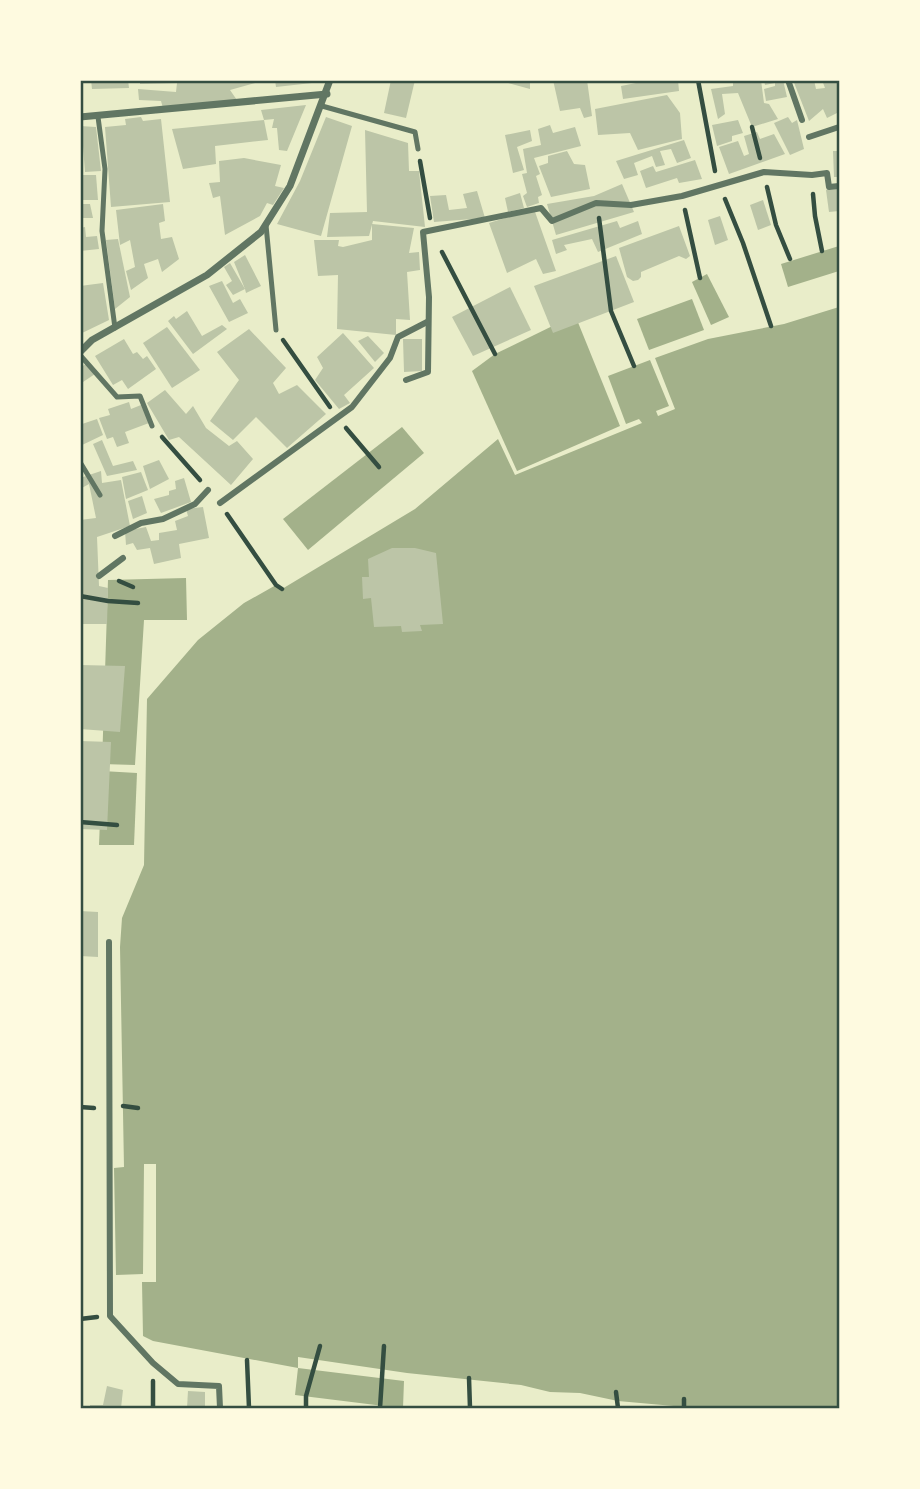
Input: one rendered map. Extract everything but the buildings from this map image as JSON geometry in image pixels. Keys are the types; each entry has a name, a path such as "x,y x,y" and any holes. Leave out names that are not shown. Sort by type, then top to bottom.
{"street":[{"path":"80,354 92,340 206,275 261,233 290,186 327,94 330,80"},
{"path":"788,80 802,120"},
{"path":"80,117 327,94"},
{"path":"809,137 839,127"},
{"path":"406,380 428,372 429,297 423,232 541,208 552,221 596,203 631,205 682,196 764,172 812,175 827,173 829,187 839,186"},
{"path":"220,503 352,407 390,358 398,337 427,322"},
{"path":"115,536 141,523 163,519 195,504 208,490"},
{"path":"99,576 123,558"},
{"path":"109,942 110,1316 153,1363 178,1384 219,1386 220,1409"}],"lane":[{"path":"322,106 415,132 418,149"},
{"path":"98,117 105,169 102,231 114,327"},
{"path":"266,225 276,330"},
{"path":"80,354 117,397 140,396 152,426"},
{"path":"80,462 100,495"}],"path":[{"path":"698,80 719,184 743,243 771,326"},
{"path":"752,127 776,225 790,260"},
{"path":"418,149 432,230 495,354"},
{"path":"682,196 700,278"},
{"path":"596,203 601,223 611,311 634,366"},
{"path":"276,330 337,417 379,467"},
{"path":"80,596 138,603"},
{"path":"80,822 117,825"},
{"path":"306,1409 306,1396 320,1346"},
{"path":"380,1409 384,1346"},
{"path":"247,1360 248,1409"},
{"path":"469,1378 470,1409"},
{"path":"616,1392 618,1409"},
{"path":"684,1399 684,1409"}],"shaded area":[{"path":"839,246 839,271 788,287 781,264"},
{"path":"707,274 729,317 711,325 692,282"},
{"path":"692,299 704,330 649,350 637,319"},
{"path":"839,307 839,1408 696,1408 618,1401 580,1393 550,1392 521,1385 407,1373 298,1357 298,1368 153,1341 143,1336 142,1282 156,1282 156,1164 144,1164 143,1274 116,1275 114,1168 124,1167 120,947 122,918 144,865 147,699 198,640 244,603 276,585 282,589 415,509 498,439 515,475 642,423 639,419 626,424 608,376 650,360 669,406 656,411 658,416 675,409 655,358 708,339 784,324"},
{"path":"575,315 620,426 517,471 472,371 495,354"},
{"path":"402,427 424,453 308,550 283,519"},
{"path":"186,578 187,620 144,620 135,765 102,764 108,580"},
{"path":"102,771 137,773 134,845 99,845"},
{"path":"298,1368 404,1381 403,1408 295,1395"}]}
